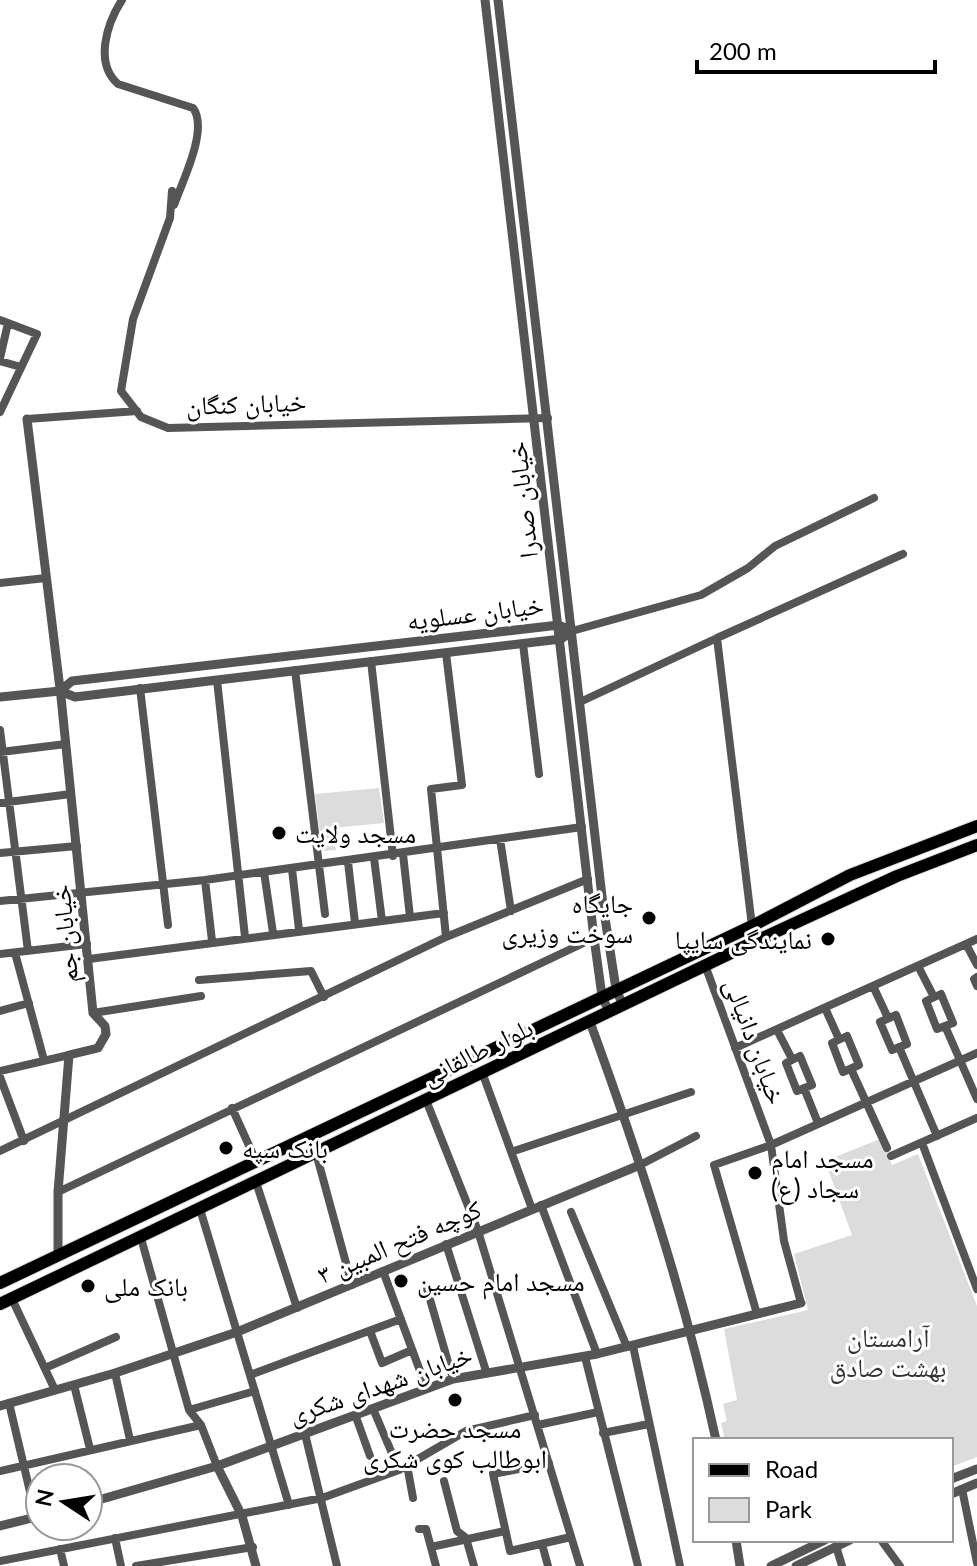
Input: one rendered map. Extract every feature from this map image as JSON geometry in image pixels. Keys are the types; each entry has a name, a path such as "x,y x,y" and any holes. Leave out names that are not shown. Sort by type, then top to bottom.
{"main road":[{"name":"بلوار طالقانی","path":"0,1283 752,926 850,875 977,826"},
{"name":"بلوار طالقانی","path":"3,1303 705,965 897,876 977,845"},
{"path":"419,1084 426,1100"}],"street":[{"path":"122,0 112,15 107,36 105,56 110,77 118,84 193,108 198,115 199,133 133,319 121,391 137,411"},
{"name":"خیابان صدرا","path":"485,0 594,938 602,996 609,1012"},
{"name":"خیابان صدرا","path":"498,0 603,905 616,989 623,1006"},
{"path":"500,126 513,124"},
{"path":"170,218 172,191"},
{"path":"513,235 526,233"},
{"path":"0,412 37,334 4,322 0,360 21,367"},
{"path":"0,583 46,578 27,419 137,411"},
{"name":"خیابان کنگان","path":"137,411 141,417 168,428 548,418"},
{"path":"572,631 701,595 748,568 775,546 874,498"},
{"path":"580,702 903,554"},
{"name":"خیابان جم","path":"46,578 93,1013 105,1026 105,1041 98,1048 69,1055"},
{"name":"خیابان عسلویه","path":"0,697 60,691 75,697 561,639 572,631 559,625 72,681 60,691"},
{"path":"717,638 752,926"},
{"path":"523,644 539,774"},
{"path":"446,653 462,785 431,789 446,937"},
{"path":"371,661 398,855 410,917"},
{"path":"295,670 325,914"},
{"path":"217,680 245,937"},
{"path":"140,688 168,925"},
{"path":"0,730 5,802 16,851 28,951"},
{"path":"2,752 66,744"},
{"path":"577,786 590,784"},
{"path":"5,802 71,794"},
{"path":"0,901 348,862 582,827"},
{"path":"500,839 511,911"},
{"path":"0,853 77,846"},
{"path":"374,858 382,921"},
{"path":"348,862 355,923"},
{"path":"292,869 299,930"},
{"path":"264,872 273,933"},
{"path":"0,1151 446,937 588,879"},
{"path":"205,880 212,941"},
{"path":"591,908 603,905"},
{"path":"89,959 444,913"},
{"path":"58,1192 594,938"},
{"path":"735,1048 977,939"},
{"path":"0,954 87,944"},
{"path":"966,944 977,965"},
{"path":"15,953 44,1060"},
{"name":"خیابان دانیالی","path":"692,1330 801,1303 784,1241 771,1145 705,965"},
{"path":"918,966 934,997"},
{"path":"199,980 311,971 324,997"},
{"path":"977,977 974,979 977,986"},
{"path":"873,986 888,1018"},
{"path":"941,994 953,1023 937,1029 926,1001 934,997 941,994"},
{"path":"93,1013 201,996"},
{"path":"0,1011 29,1003"},
{"path":"825,1008 839,1039"},
{"path":"896,1015 907,1044 892,1050 880,1022 888,1018 896,1015"},
{"path":"590,1022 640,1165 692,1330 716,1438"},
{"path":"945,1026 977,1099"},
{"path":"777,1030 792,1059"},
{"path":"847,1036 859,1065 851,1069 843,1072 832,1043 847,1036"},
{"path":"899,1047 937,1136"},
{"path":"757,1314 714,1165 771,1145 977,1053"},
{"path":"24,1141 0,1074 69,1055 61,1124 58,1256"},
{"path":"800,1056 812,1085 797,1091 786,1063 792,1059 800,1056"},
{"path":"851,1069 889,1152 922,1143 977,1118"},
{"path":"482,1072 511,1152 597,1354"},
{"path":"804,1088 818,1123"},
{"path":"511,1152 691,1092"},
{"path":"426,1100 478,1231 580,1566"},
{"path":"232,1108 256,1161"},
{"path":"640,1165 696,1136"},
{"path":"922,1143 976,1284"},
{"path":"316,1153 352,1285"},
{"name":"کوچه فتح المبین ۳","path":"5,1405 115,1373 237,1332 640,1165"},
{"path":"256,1182 297,1308"},
{"path":"200,1209 289,1505"},
{"path":"571,1212 630,1346 680,1566"},
{"path":"141,1238 189,1410 201,1425 242,1516 256,1566"},
{"path":"446,1244 486,1371"},
{"path":"383,1271 426,1387"},
{"path":"427,1289 453,1379"},
{"path":"3,1303 45,1368 55,1390"},
{"path":"250,1375 401,1319"},
{"name":"خیابان شهدای شکری","path":"104,1498 217,1466 272,1443 374,1411 426,1387 453,1379 486,1371 585,1357 692,1330"},
{"path":"370,1331 382,1363 412,1350"},
{"path":"45,1368 116,1337"},
{"path":"585,1357 638,1566"},
{"path":"115,1373 130,1440"},
{"path":"74,1385 90,1449"},
{"path":"189,1410 255,1391"},
{"path":"5,1405 24,1462"},
{"path":"374,1411 403,1468 413,1498"},
{"path":"6,1562 322,1498 403,1468 466,1431 598,1412"},
{"path":"356,1417 370,1456"},
{"path":"603,1433 649,1424"},
{"path":"37,1462 201,1425"},
{"path":"305,1434 337,1566"},
{"path":"549,1463 493,1474 510,1551 571,1537"},
{"path":"0,1471 24,1465"},
{"path":"953,1478 977,1469"},
{"path":"444,1481 457,1531 466,1538 474,1566"},
{"path":"953,1493 977,1483"},
{"path":"962,1489 976,1558"},
{"path":"0,1526 24,1520"},
{"path":"419,1529 426,1529 436,1566"},
{"path":"431,1547 505,1531"},
{"path":"115,1538 121,1566"},
{"path":"736,1542 740,1566"},
{"path":"771,1566 821,1542"},
{"path":"796,1566 845,1542"},
{"path":"882,1542 900,1566"},
{"path":"542,1544 548,1566"},
{"path":"836,1546 842,1566"},
{"path":"136,1566 183,1562 253,1547"},
{"path":"60,1549 64,1566"}],"green space":[{"path":"379,788 384,823 333,828 336,850 322,851 315,794"},
{"name":"آرامستان بهشت صادق","path":"880,1139 892,1165 918,1154 977,1306 977,1457 953,1466 953,1438 725,1438 721,1423 727,1421 723,1404 737,1400 724,1329 808,1310 794,1254 852,1235 825,1161"}],"place":[{"name":"مسجد ولایت","path":"279,833"},
{"name":"جایگاه سوخت وزیری","path":"649,918"},
{"name":"نمایندگی سایپا","path":"828,939"},
{"name":"بانک سپه","path":"226,1148"},
{"name":"مسجد امام سجاد (ع)","path":"755,1173"},
{"name":"مسجد امام حسین","path":"401,1281"},
{"name":"بانک ملی","path":"88,1286"},
{"name":"مسجد حضرت ابوطالب کوی شکری","path":"455,1400"}]}
